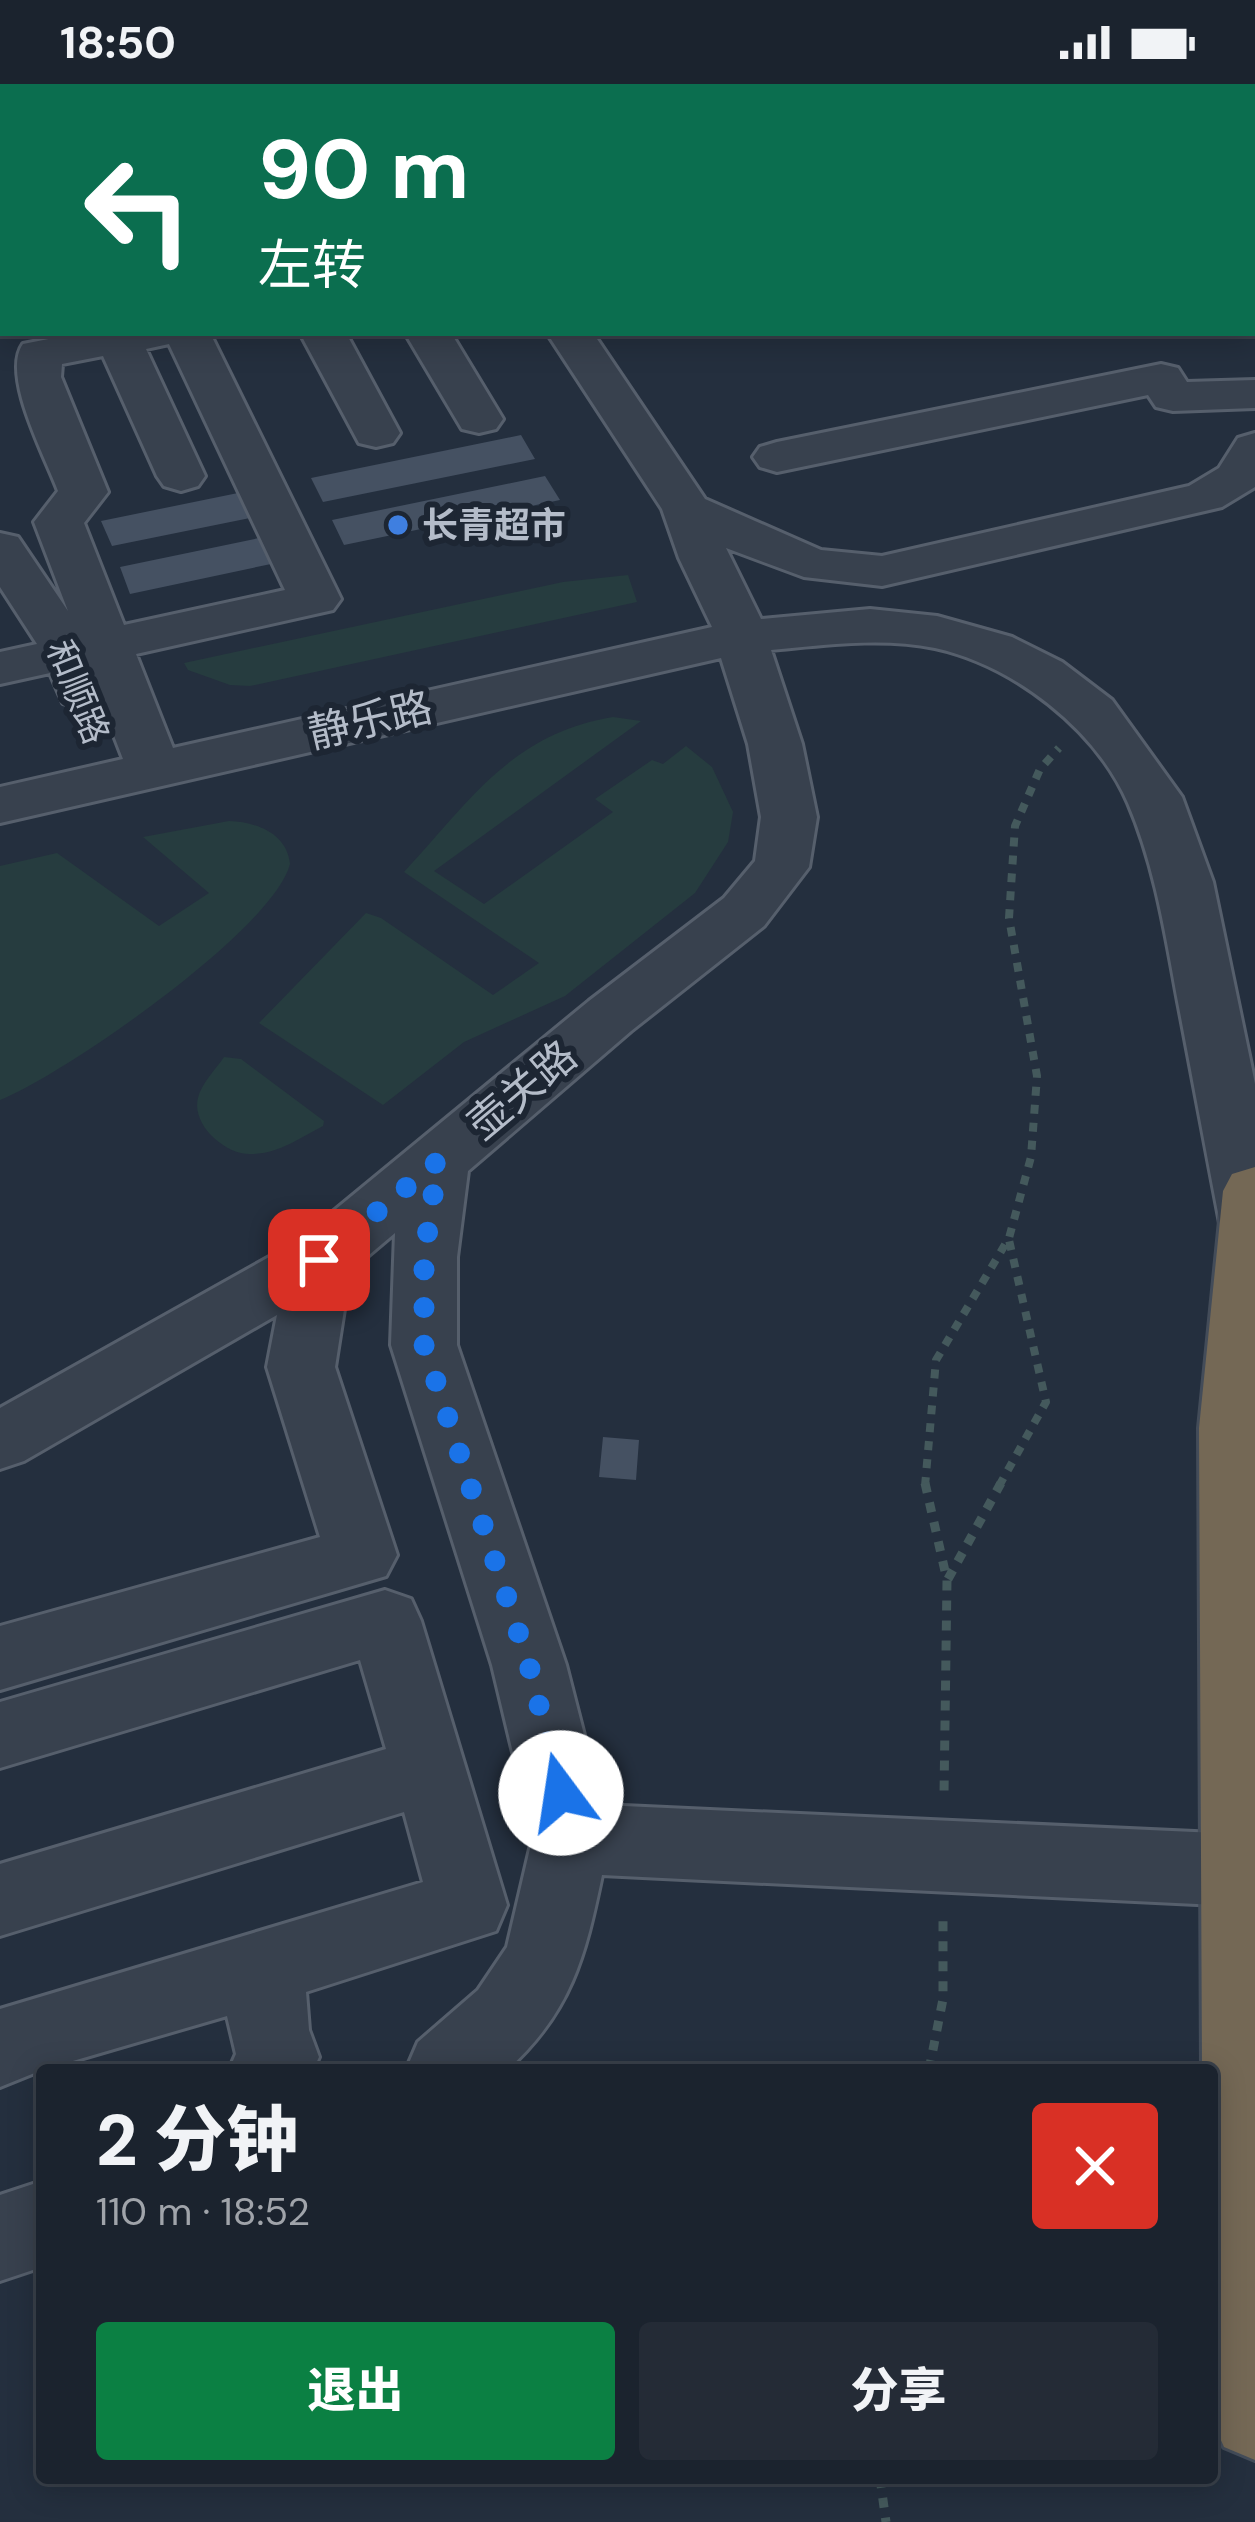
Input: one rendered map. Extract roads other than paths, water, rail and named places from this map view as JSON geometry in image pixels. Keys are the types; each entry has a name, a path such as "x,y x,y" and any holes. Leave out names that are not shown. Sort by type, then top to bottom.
{"highway":[{"path":"1253,1207 1233,1428 1238,1870 1255,2416"}],"street":[{"path":"87,649 59,522 83,492 38,377 34,344 132,336"},
{"path":"144,336 182,476"},
{"path":"0,668 315,599 189,336"},
{"path":"325,336 376,433"},
{"path":"430,336 479,419"},
{"name":"壶关路","path":"454,2064 507,2017 544,1961 572,1836 529,1665 424,1345 424,1257 438,1161 610,1016 744,912 781,867 789,817 776,744 737,623 704,557 687,509 572,336"},
{"path":"778,457 1161,378 1173,397 1255,394"},
{"path":"687,509 800,564 844,573 882,572 1205,497 1231,485 1251,461 1255,448"},
{"name":"和顺路","path":"0,548 19,604 87,649 128,759"},
{"name":"静乐路","path":"0,773 128,759 737,623 870,625 937,632 993,648 1042,674 1093,712 1154,797 1184,882 1253,1207"},
{"name":"静乐路","path":"0,805 128,759"},
{"path":"0,1441 319,1260 438,1161"},
{"path":"0,1658 361,1555 301,1367 319,1260"},
{"path":"0,1735 385,1621 468,1904 0,2048"},
{"path":"0,1900 430,1770"},
{"path":"572,1836 1238,1870"},
{"path":"264,1967 268,2030 278,2057 274,2064"},
{"path":"0,2238 36,2226"}],"place":[{"name":"长青超市","path":"398,525"}]}
